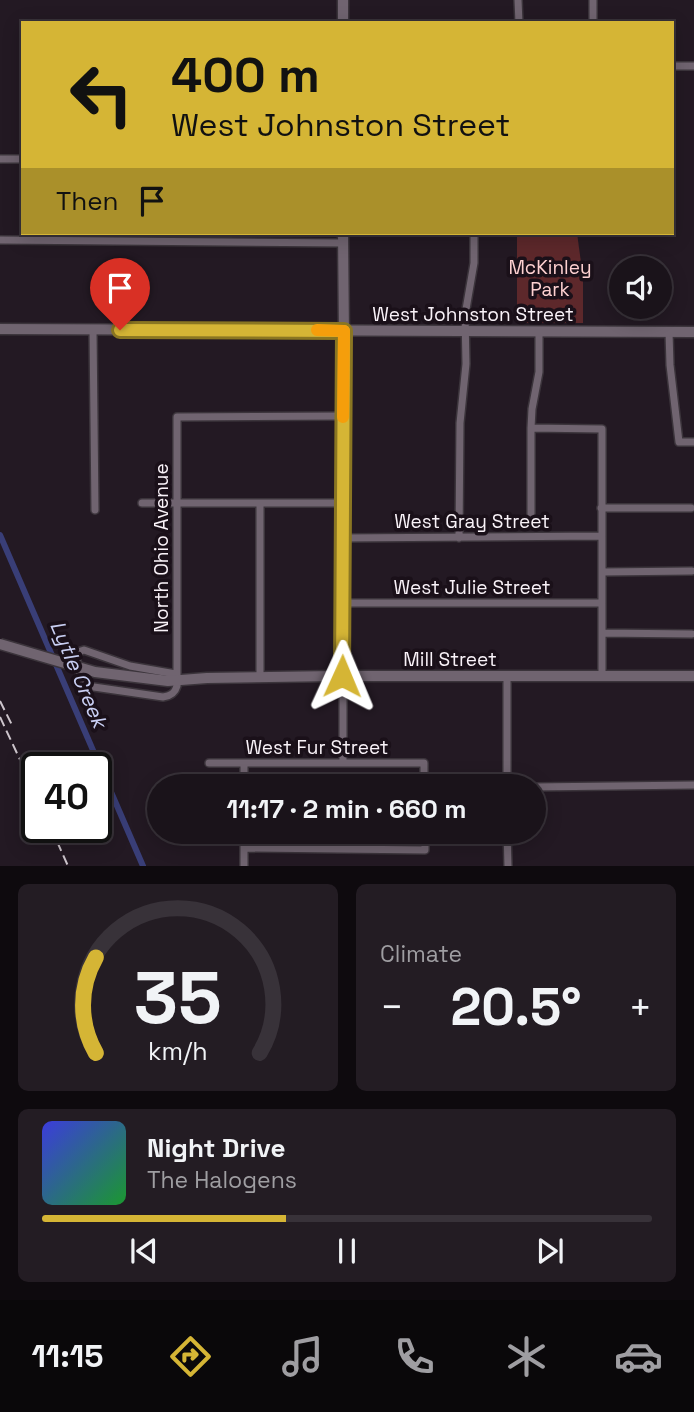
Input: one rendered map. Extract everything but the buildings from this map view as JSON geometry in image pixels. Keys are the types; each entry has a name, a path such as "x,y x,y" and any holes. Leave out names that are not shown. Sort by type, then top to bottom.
{"street":[{"path":"343,0 343,21"},
{"path":"518,0 519,21"},
{"path":"593,0 593,21"},
{"path":"674,66 694,66"},
{"path":"0,159 21,159"},
{"path":"458,538 466,303 474,263 474,235"},
{"path":"0,240 343,238 343,763"},
{"name":"West Johnston Street","path":"0,329 694,332"},
{"path":"93,330 95,510"},
{"path":"531,514 531,428 539,372 539,331"},
{"path":"669,332 679,442 694,442"},
{"name":"North Ohio Avenue","path":"176,677 177,416 343,416"},
{"path":"531,428 602,429 601,677"},
{"path":"142,503 343,503"},
{"path":"260,503 260,677"},
{"path":"601,508 691,509"},
{"name":"West Gray Street","path":"343,538 602,536"},
{"path":"602,572 692,571"},
{"name":"West Julie Street","path":"343,603 601,603"},
{"path":"602,633 692,634"},
{"name":"Mill Street","path":"0,644 95,671 176,677 694,676"},
{"path":"84,650 130,666 176,677 176,690 168,696 87,686 80,676 76,656 84,650"},
{"path":"507,677 507,774"},
{"name":"West Fur Street","path":"209,763 424,763 424,774"},
{"path":"244,763 244,774"},
{"path":"546,787 694,785"},
{"path":"244,844 244,866"},
{"path":"244,848 425,850 425,844"},
{"path":"507,844 508,866"}],"green space":[{"name":"McKinley Park","path":"517,235 577,235 583,277 583,323 517,323"}],"waterway":[{"name":"Lytle Creek","path":"0,535 143,866"}],"railway":[{"path":"0,701 12,725"},
{"path":"0,717 21,762"},
{"path":"58,843 68,866"}],"slow traffic":[{"path":"317,330 344,331 343,417"}],"route":[{"path":"120,330 344,331 342,676"}]}
